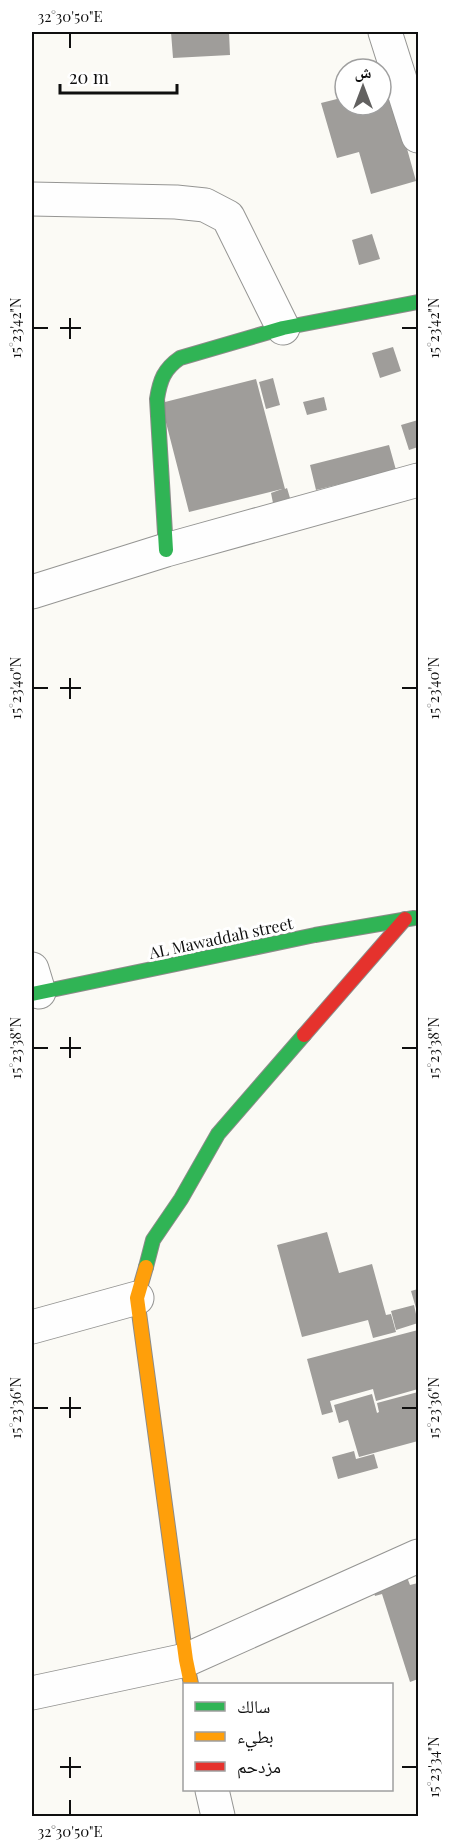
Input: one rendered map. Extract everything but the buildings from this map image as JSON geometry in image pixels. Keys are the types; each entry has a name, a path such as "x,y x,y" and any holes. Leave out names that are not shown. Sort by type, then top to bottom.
{"street":[{"path":"384,32 418,136"},
{"path":"32,199 177,202 205,206 228,217 283,328"},
{"path":"166,550 157,399 160,379 167,367 180,358 283,328 418,302"},
{"path":"32,592 166,550 418,480"},
{"path":"188,1672 137,1299 153,1240 181,1199 218,1134 412,918"},
{"name":"AL Mawaddah street","path":"34,985 412,918"},
{"path":"32,1328 137,1299"},
{"path":"32,1693 188,1672 418,1556"},
{"path":"212,1791 218,1816"}],"traffic: fast":[{"path":"166,550 157,399 161,381 170,366 180,358 283,328 418,302"},
{"path":"32,994 315,935 414,918"},
{"path":"146,1267 153,1240 181,1199 218,1134 304,1035"}],"traffic: slow":[{"path":"146,1267 137,1298 191,1683"}],"traffic: jam":[{"path":"304,1035 405,919"}]}
